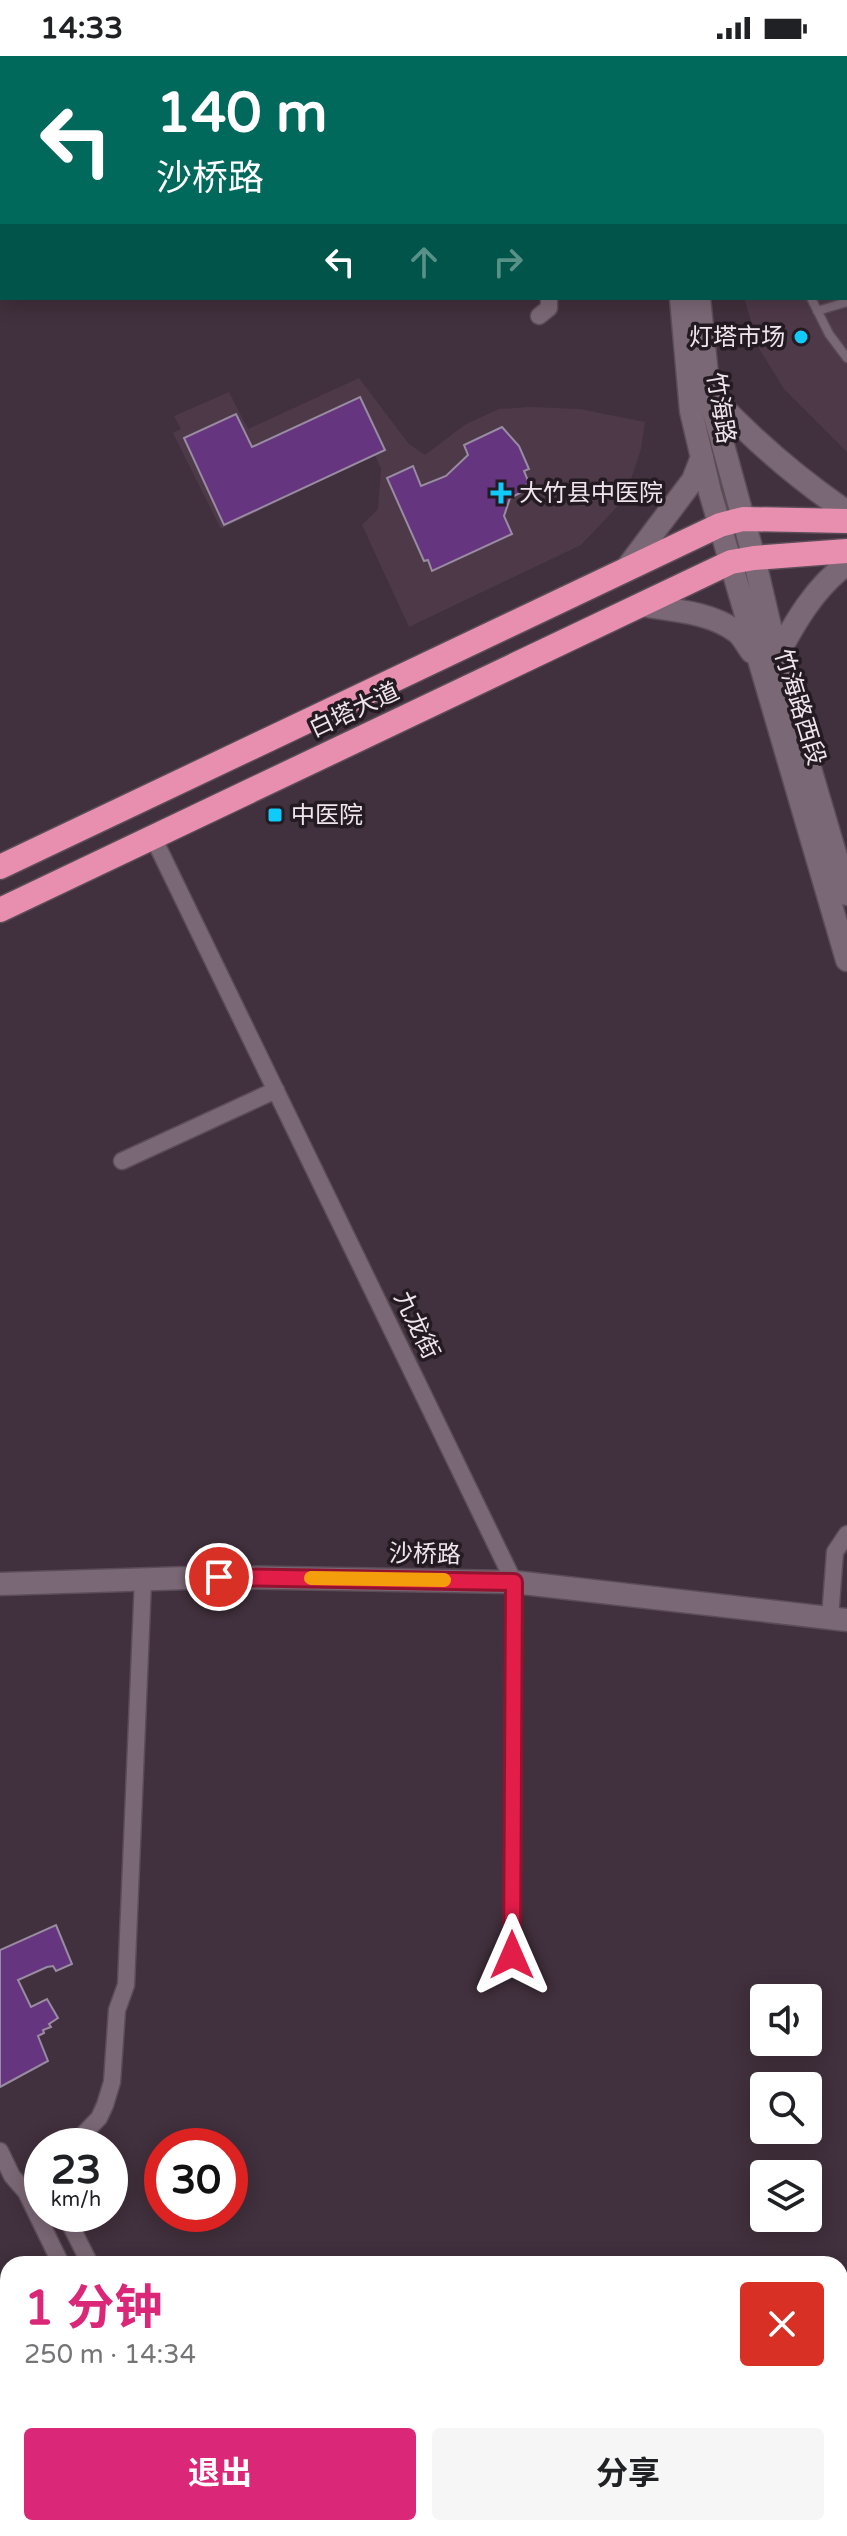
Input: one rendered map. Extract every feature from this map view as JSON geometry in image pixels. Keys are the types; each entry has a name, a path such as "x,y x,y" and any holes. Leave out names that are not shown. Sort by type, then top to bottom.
{"highway":[{"path":"731,522 847,521"},
{"name":"白塔大道","path":"0,867 731,522"},
{"path":"742,560 847,551"},
{"name":"白塔大道","path":"0,910 640,605 742,560"}],"street":[{"path":"539,316 549,308 549,300"},
{"name":"竹海路","path":"681,300 691,411 702,457 731,522"},
{"name":"竹海路","path":"699,300 709,394 731,522"},
{"path":"709,394 775,458 807,485 847,512"},
{"path":"626,569 693,480 702,457"},
{"name":"竹海路西段","path":"731,522 768,659 787,752 847,960"},
{"path":"640,605 684,611 717,621 739,633 768,659 820,588 847,564"},
{"name":"竹海路西段","path":"768,659 847,894"},
{"name":"九龙街","path":"153,837 514,1582"},
{"path":"122,1161 276,1090"},
{"path":"839,1619 835,1552 847,1534"},
{"name":"沙桥路","path":"1,1582 219,1577 514,1582 839,1619"},
{"path":"89,2128 99,2118 112,2082 117,2010 126,1985 143,1580"},
{"path":"512,1955 514,1582"},
{"path":"0,2151 12,2176 26,2192 57,2256"},
{"path":"74,2232 86,2256"}],"lane":[{"path":"812,300 829,334 847,358"},
{"path":"817,311 847,302"}],"shaded area":[{"name":"灯塔市场","path":"745,300 847,300 847,452 784,389 760,350"},
{"name":"大竹县中医院","path":"359,378 409,444 425,455 466,424 499,409 530,407 580,409 645,422 641,449 617,507 581,545 409,627 362,525 378,509 381,469 375,455 221,529 173,433 181,429 174,416 229,392 248,429"}],"building":[{"path":"360,397 385,450 224,525 184,438 236,414 252,447"},
{"name":"大竹县中医院","path":"502,427 519,446 529,469 524,471 528,489 510,498 504,516 512,534 432,571 428,560 424,561 387,478 413,466 421,486 446,476 468,455 464,445"},
{"path":"56,1925 72,1964 56,1971 53,1966 47,1967 18,1980 31,2007 47,1999 58,2018 38,2036 48,2061 0,2087 0,1950"}],"slow traffic":[{"path":"311,1578 444,1580"}],"place":[{"name":"灯塔市场","path":"801,337"},
{"name":"大竹县中医院","path":"501,493"},
{"name":"中医院","path":"275,815"}],"route":[{"path":"219,1577 514,1582 512,1955"}]}
